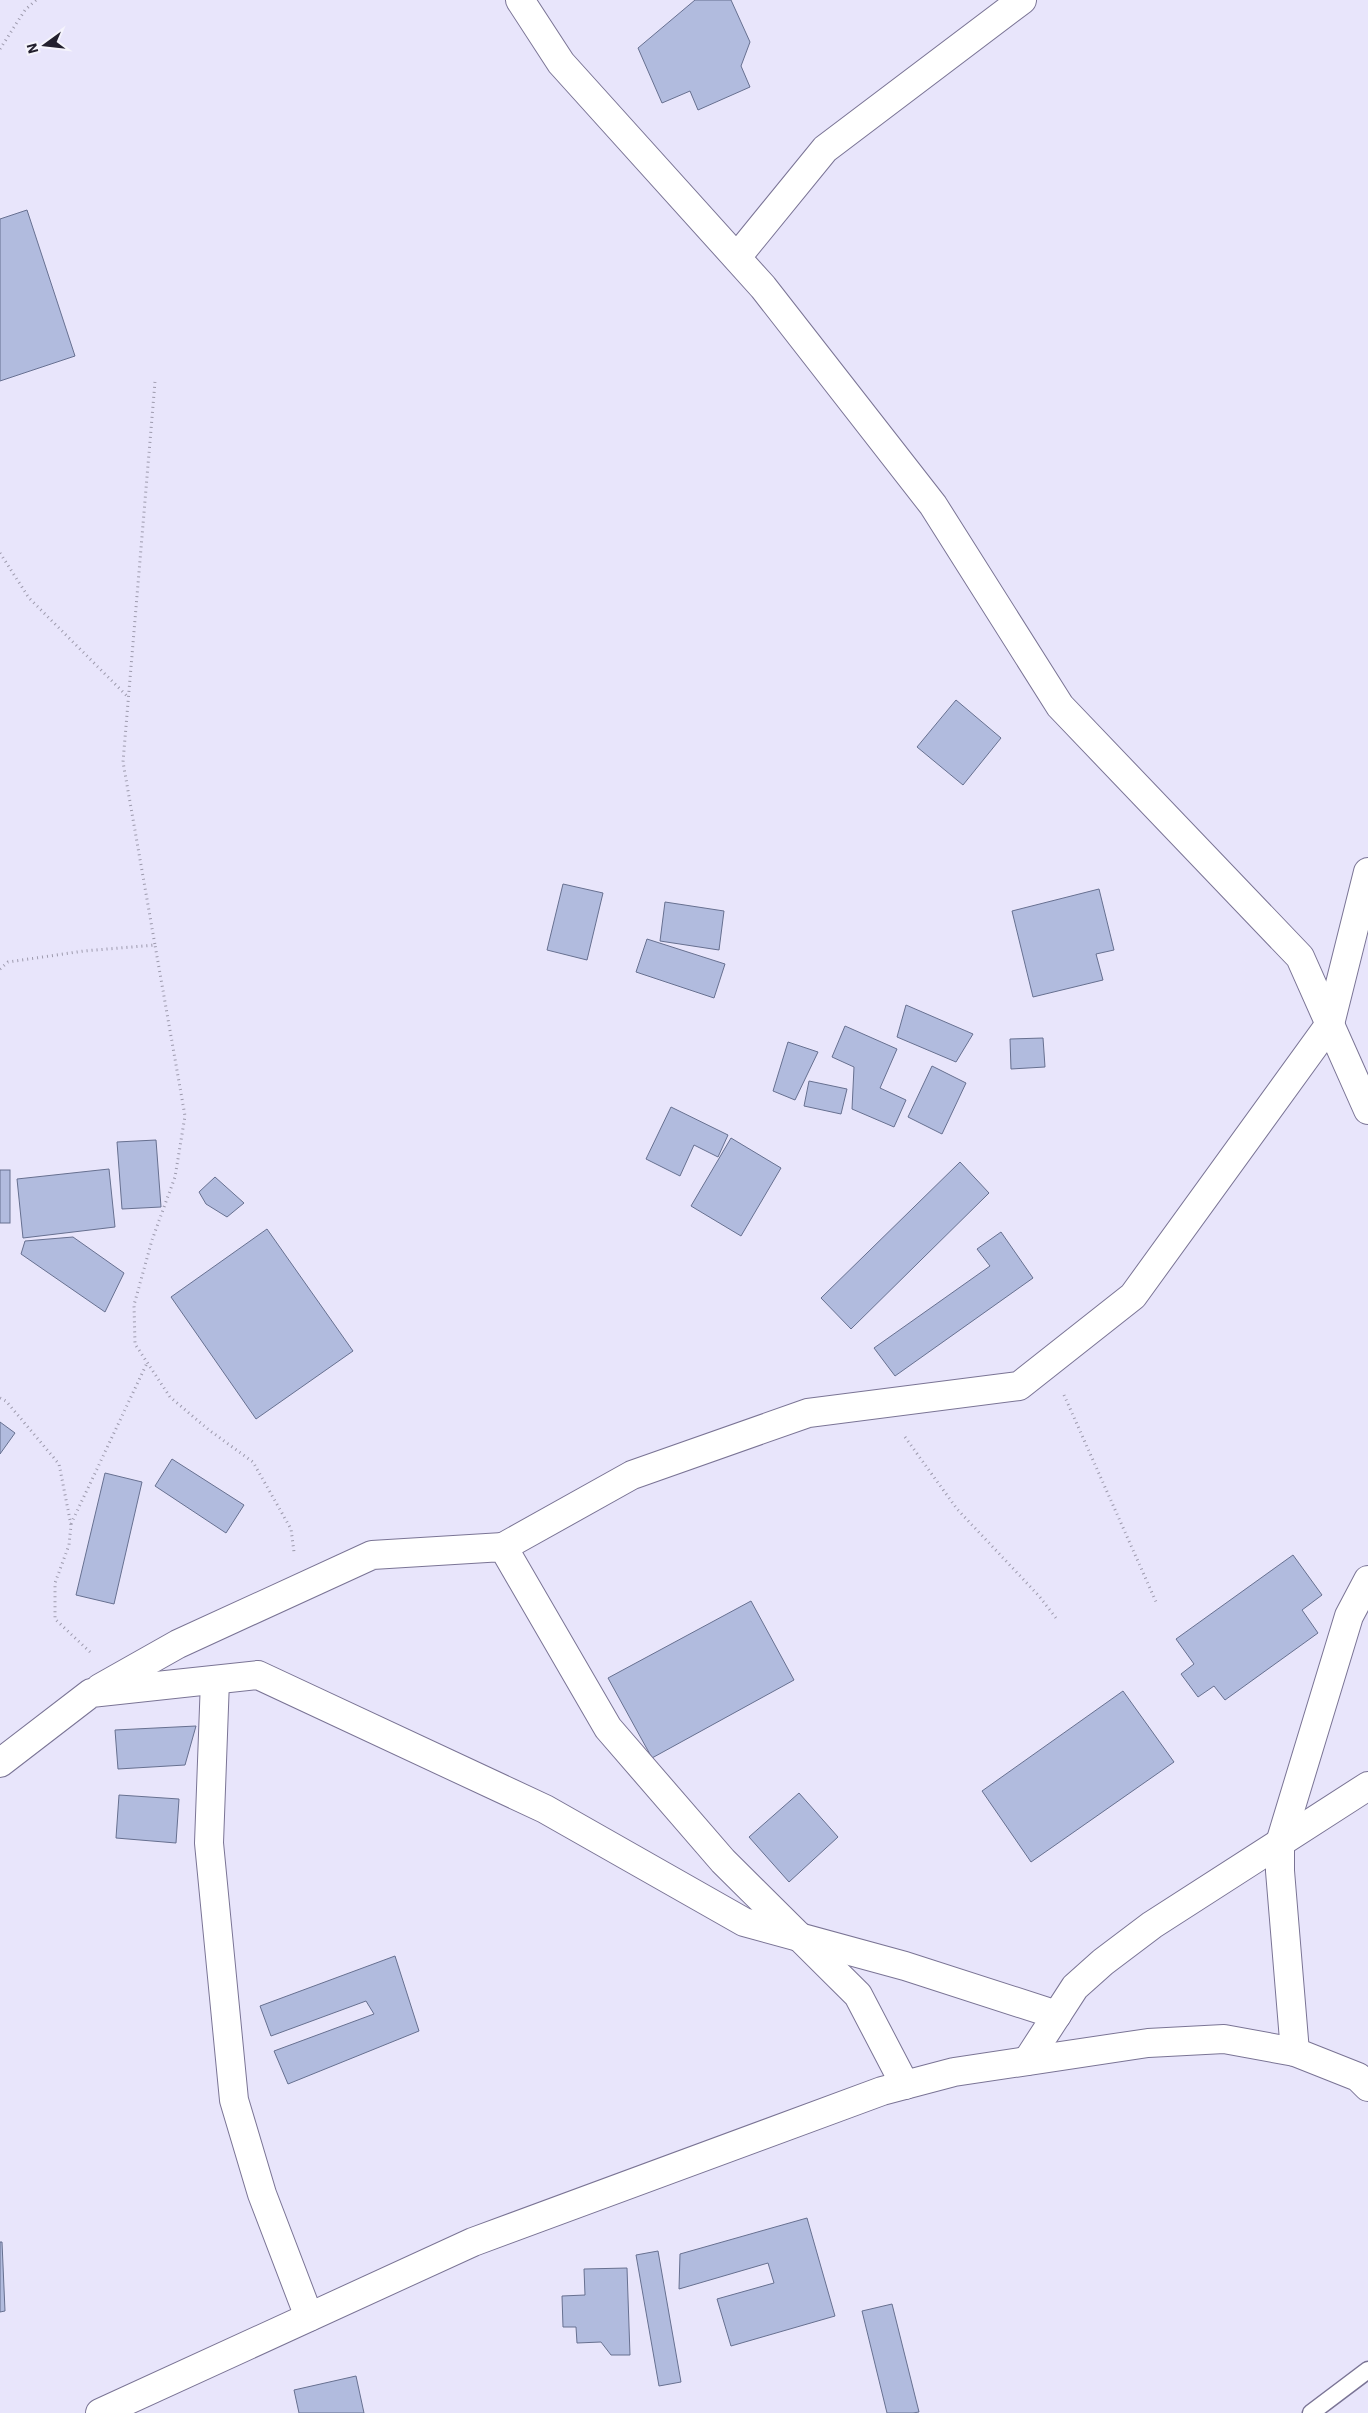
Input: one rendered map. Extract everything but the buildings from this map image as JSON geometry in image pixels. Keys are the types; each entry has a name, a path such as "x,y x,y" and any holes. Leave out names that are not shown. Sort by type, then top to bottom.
{"street":[{"path":"520,0 561,63 763,287 933,506 1060,706 1300,957 1368,1110"},
{"path":"736,257 825,149 1022,0"},
{"path":"0,1763 91,1693 178,1644 372,1555 503,1547 632,1475 808,1413 1018,1386 1132,1296 1330,1024 1368,872"},
{"path":"503,1547 608,1728 723,1861 858,1995 904,2085"},
{"path":"1295,2052 1280,1872 1280,1843 1349,1616 1368,1580"},
{"path":"91,1693 258,1675 545,1809 744,1922 905,1966 1057,2015"},
{"path":"215,1680 210,1843 234,2100 262,2194 309,2317"},
{"path":"1027,2061 1075,1987 1102,1962 1152,1925 1368,1786"},
{"path":"100,2413 473,2242 882,2091 954,2072 1148,2042 1224,2039 1295,2052 1358,2077 1368,2087"}],"lane":[{"path":"1311,2413 1368,2370"}],"path":[{"path":"0,49 25,10 36,0"},
{"path":"155,382 123,762 185,1116 175,1177 152,1240 134,1305 135,1344 170,1397 209,1430 253,1462 291,1529 299,1588"},
{"path":"0,553 29,598 129,698"},
{"path":"0,969 8,962 84,951 155,945"},
{"path":"1050,1362 1157,1604"},
{"path":"71,1525 147,1363"},
{"path":"0,1398 6,1401 59,1464 71,1525 69,1544 55,1583 55,1619 83,1647 123,1675"},
{"path":"881,1404 957,1509 1056,1618"}]}
